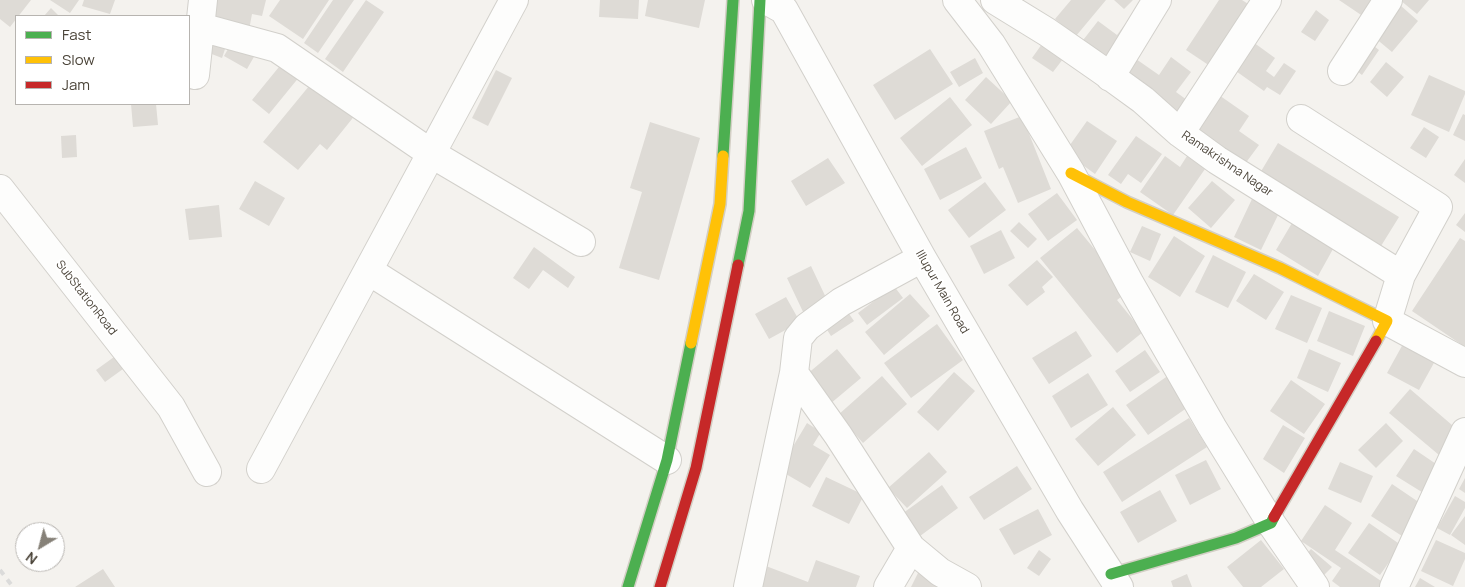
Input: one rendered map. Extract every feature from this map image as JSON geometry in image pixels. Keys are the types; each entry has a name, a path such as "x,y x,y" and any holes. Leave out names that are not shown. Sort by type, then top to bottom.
{"main road":[{"path":"628,587 666,460 720,204 734,0"},
{"path":"660,587 696,468 749,210 760,0"},
{"path":"1071,173 1127,202 1280,268 1386,320 1271,522 1236,538 1115,580"}],"street":[{"path":"195,75 202,0"},
{"path":"261,469 514,0"},
{"path":"957,0 991,44 1071,173 1130,284 1212,427 1271,522 1315,587"},
{"name":"Ramakrishna Nagar","path":"994,0 1047,32 1143,100 1180,133 1217,160 1401,275"},
{"path":"1110,77 1157,0"},
{"path":"1180,133 1267,0"},
{"path":"1342,71 1388,0"},
{"name":"Illupur Main Road","path":"783,3 922,258 1070,511 1115,580"},
{"path":"200,27 277,48 432,154 581,242"},
{"path":"1301,119 1438,206 1401,275 1386,320 1465,363"},
{"name":"SubStationRoad","path":"0,189 171,407 207,472"},
{"path":"748,587 794,373 798,338 807,327 841,302 922,258"},
{"path":"369,271 666,460"},
{"path":"794,373 838,435 911,548 940,572 967,587"},
{"path":"1394,587 1465,432"},
{"path":"888,587 911,548"}],"building":[{"path":"0,0 31,0 19,15 15,15 15,21 10,27 0,19"},
{"path":"50,0 79,0 70,13"},
{"path":"84,0 115,0 110,14 82,6"},
{"path":"215,0 266,0 262,16 252,14 249,30 210,21"},
{"path":"280,0 329,0 303,39 269,16"},
{"path":"333,0 354,0 318,53 304,43"},
{"path":"366,0 384,12 343,72 325,59"},
{"path":"600,0 639,0 638,19 599,17"},
{"path":"648,0 705,0 699,28 645,16"},
{"path":"1071,0 1106,0 1076,36 1055,19"},
{"path":"1114,0 1133,0 1124,9"},
{"path":"1219,0 1242,0 1256,9 1216,70 1186,50"},
{"path":"1339,0 1384,0 1370,21"},
{"path":"1400,0 1429,0 1417,14"},
{"path":"1140,4 1109,66 1080,44 1098,21 1117,35"},
{"path":"1400,5 1418,21 1392,52 1374,37"},
{"path":"51,8 58,15 45,15"},
{"path":"1316,10 1329,20 1315,41 1301,32"},
{"path":"209,36 227,43 222,58 204,51"},
{"path":"232,42 255,55 247,69 224,56"},
{"path":"1253,42 1275,58 1266,71 1274,77 1284,63 1296,71 1280,95 1267,87 1264,91 1233,69"},
{"path":"1370,43 1379,50 1362,75 1353,68"},
{"path":"1042,44 1063,59 1053,72 1032,58"},
{"path":"930,49 953,84 895,120 873,85"},
{"path":"1171,57 1191,72 1176,92 1191,103 1179,120 1122,79 1136,59 1159,75"},
{"path":"975,58 983,73 959,87 950,72"},
{"path":"283,62 300,76 269,114 252,100"},
{"path":"1386,62 1404,77 1387,97 1370,82"},
{"path":"496,70 512,78 488,126 472,118"},
{"path":"1429,75 1465,91 1449,132 1411,115"},
{"path":"986,77 1012,101 991,124 965,100"},
{"path":"314,80 356,114 327,150 320,144 298,170 263,142"},
{"path":"1216,93 1249,116 1239,131 1259,145 1242,168 1189,131"},
{"path":"950,97 972,125 922,166 900,138"},
{"path":"131,105 156,105 158,125 133,127"},
{"path":"1463,114 1465,115 1465,141 1453,135"},
{"path":"1022,116 1051,189 1018,203 1003,167 999,169 984,131"},
{"path":"1087,121 1117,141 1095,174 1065,152"},
{"path":"650,122 700,138 659,280 619,268 642,192 630,188"},
{"path":"1424,127 1439,137 1426,158 1410,148"},
{"path":"76,135 77,157 62,158 61,136"},
{"path":"1136,136 1162,154 1141,183 1128,174 1121,184 1108,175"},
{"path":"1278,143 1399,217 1381,246 1260,173"},
{"path":"966,147 982,178 940,200 924,169"},
{"path":"1165,156 1180,167 1187,156 1205,169 1173,215 1140,192"},
{"path":"828,158 845,183 806,206 791,181"},
{"path":"1465,159 1465,183 1454,175"},
{"path":"255,181 285,198 269,226 239,209"},
{"path":"1212,181 1235,200 1211,228 1188,208"},
{"path":"985,182 1006,210 969,238 948,210"},
{"path":"1057,193 1077,220 1048,241 1028,214"},
{"path":"1252,199 1279,213 1261,250 1234,237"},
{"path":"219,205 222,237 189,240 185,209"},
{"path":"1465,213 1465,232 1456,225"},
{"path":"1019,222 1037,239 1028,248 1010,231"},
{"path":"1292,223 1333,249 1318,276 1276,250"},
{"path":"1142,226 1161,234 1150,261 1130,252"},
{"path":"1077,228 1129,291 1117,300 1143,332 1117,353 1040,258"},
{"path":"1001,230 1015,258 984,274 970,246"},
{"path":"1174,236 1205,256 1180,297 1148,277"},
{"path":"1460,238 1465,241 1465,347 1412,311"},
{"path":"534,247 575,277 568,288 543,270 529,289 513,278"},
{"path":"1213,255 1246,272 1228,308 1195,292"},
{"path":"1037,260 1053,277 1042,287 1045,292 1027,306 1008,285"},
{"path":"811,266 829,304 805,316 787,278"},
{"path":"1254,274 1284,292 1266,320 1236,301"},
{"path":"894,286 903,298 867,325 858,313"},
{"path":"910,294 930,316 884,355 865,332"},
{"path":"1291,295 1322,308 1307,343 1275,329"},
{"path":"786,297 800,322 769,339 755,314"},
{"path":"845,308 854,321 831,336 822,322"},
{"path":"1329,311 1365,326 1353,356 1317,341"},
{"path":"937,324 963,360 911,398 884,363"},
{"path":"1076,331 1092,356 1049,384 1032,358"},
{"path":"1403,344 1435,361 1419,390 1387,373"},
{"path":"837,349 861,378 830,404 806,375"},
{"path":"1309,349 1341,363 1328,392 1297,378"},
{"path":"1145,350 1160,372 1130,392 1115,371"},
{"path":"114,357 123,369 105,382 96,370"},
{"path":"954,372 975,391 938,431 917,412"},
{"path":"1088,373 1108,405 1071,428 1052,396"},
{"path":"1169,375 1191,405 1148,435 1126,405"},
{"path":"882,376 907,404 863,443 838,415"},
{"path":"1291,380 1325,404 1304,434 1270,411"},
{"path":"1410,389 1459,431 1439,455 1389,413"},
{"path":"1113,407 1136,435 1098,466 1075,439"},
{"path":"1189,418 1207,447 1122,502 1103,472"},
{"path":"807,423 821,432 813,445 830,455 810,488 779,470"},
{"path":"1386,423 1403,441 1376,468 1358,450"},
{"path":"1283,425 1305,438 1284,473 1263,459"},
{"path":"1414,449 1442,468 1425,494 1396,476"},
{"path":"929,452 947,472 907,508 888,488"},
{"path":"1206,460 1221,489 1190,505 1175,475"},
{"path":"1340,462 1373,476 1361,503 1328,489"},
{"path":"1017,466 1032,489 984,520 969,497"},
{"path":"826,477 864,495 849,524 812,506"},
{"path":"1465,478 1465,493 1459,489"},
{"path":"1392,484 1423,505 1402,536 1371,516"},
{"path":"942,485 958,508 916,539 899,516"},
{"path":"1160,490 1177,521 1138,543 1120,512"},
{"path":"1455,496 1465,502 1465,508 1450,535 1437,528"},
{"path":"1325,505 1352,523 1335,550 1387,585 1385,587 1340,587 1332,581 1341,568 1301,541"},
{"path":"1038,509 1052,535 1014,555 999,529"},
{"path":"1465,516 1465,545 1451,535"},
{"path":"1369,523 1401,545 1380,575 1348,553"},
{"path":"1261,540 1284,569 1261,587 1243,587 1227,567"},
{"path":"1436,540 1465,553 1465,559 1453,586 1421,571"},
{"path":"1311,549 1332,567 1322,577 1302,559"},
{"path":"1039,550 1051,559 1039,576 1027,568"},
{"path":"816,560 860,576 856,587 749,587 758,563 808,582"},
{"path":"103,569 115,587 75,587"},
{"path":"920,569 954,587 911,587"},
{"path":"1187,574 1192,587 1173,587 1171,581"},
{"path":"1420,578 1435,587 1415,587"}],"railway":[{"path":"0,570 13,587"}],"traffic: fast":[{"path":"723,156 733,0"},
{"path":"738,265 749,211 760,0"},
{"path":"628,587 667,460 691,343"},
{"path":"1111,574 1236,538 1271,523 1274,517"}],"traffic: slow":[{"path":"691,343 720,204 723,156"},
{"path":"1071,173 1127,202 1280,268 1387,321 1376,341"}],"traffic: jam":[{"path":"660,587 696,468 738,265"},
{"path":"1274,517 1376,341"}]}
